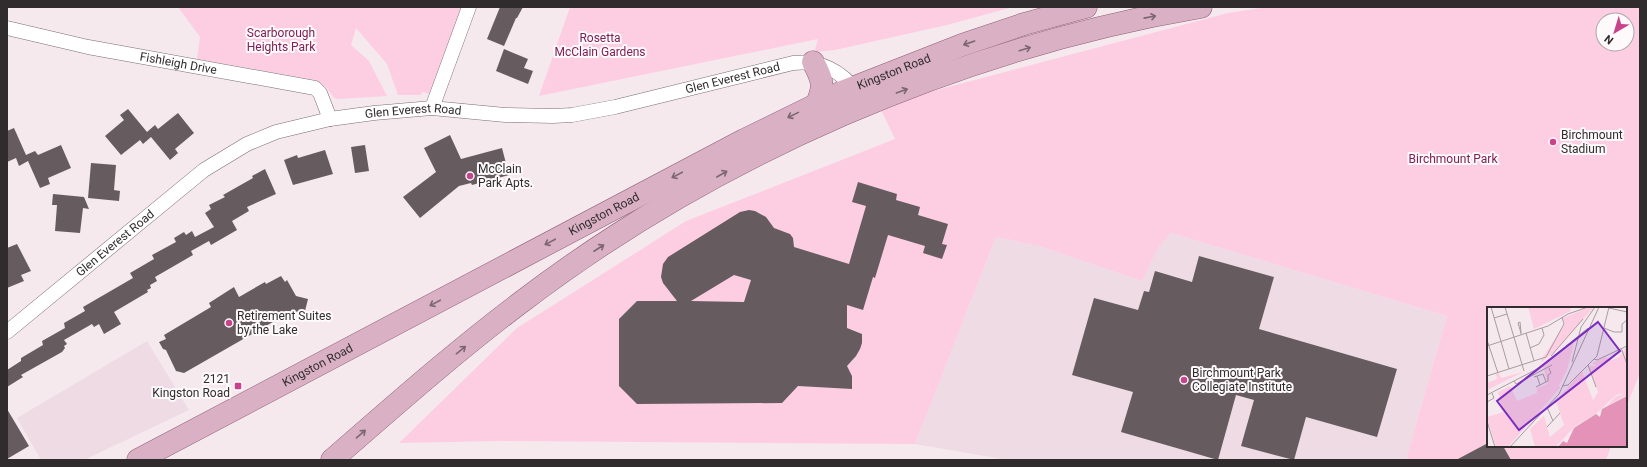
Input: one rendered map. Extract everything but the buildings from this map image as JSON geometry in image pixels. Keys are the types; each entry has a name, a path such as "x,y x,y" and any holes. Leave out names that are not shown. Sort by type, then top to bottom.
{"main road":[{"name":"Kingston Road","path":"332,460 464,347 521,302 582,259 644,219 859,96 962,45 1024,24 1086,7"},
{"name":"Kingston Road","path":"138,460 744,140 817,103 859,96 970,66 1047,42 1123,22 1189,8"},
{"path":"813,62 821,75 822,83 821,96 817,103"}],"street":[{"path":"432,108 469,7"},
{"name":"Fishleigh Drive","path":"7,28 88,47 315,88 320,93 330,119"},
{"name":"Glen Everest Road","path":"7,332 204,170 247,144 276,132 330,119 374,113 432,108 505,115 572,115 615,107 793,63 813,62 832,68 841,74 859,96"}],"shaded area":[{"name":"Birchmount Park Collegiate Institute","path":"1171,233 1447,316 1406,460 1008,460 915,444 996,237 1039,246 1142,281 1158,248"},
{"path":"147,341 189,410 84,460 41,460 17,418"}],"green space":[{"name":"Scarborough Heights Park","path":"178,7 463,7 437,77 429,94 423,92 420,95 398,95 387,64 356,28 351,45 369,61 387,96 339,99 334,98 327,88 315,80 197,59 200,37"},
{"name":"Rosetta McClain Gardens","path":"570,7 1013,7 947,25 835,50 816,52 815,49 818,39 539,96"},
{"name":"Birchmount Park","path":"1268,7 1640,7 1640,373 1627,406 1627,307 1487,307 1487,447 1611,447 1606,460 1406,460 1447,316 1171,233 1158,248 1142,281 1039,246 996,237 915,444 502,441 399,443 517,328 686,221 895,139 880,108 899,100 1228,13"}],"place":[{"name":"Birchmount Stadium","path":"1553,142"},
{"name":"McClain Park Apts.","path":"470,176"},
{"name":"Retirement Suites by the Lake","path":"229,323"},
{"name":"Birchmount Park Collegiate Institute","path":"1184,380"},
{"name":"2121 Kingston Road","path":"238,386"}]}
